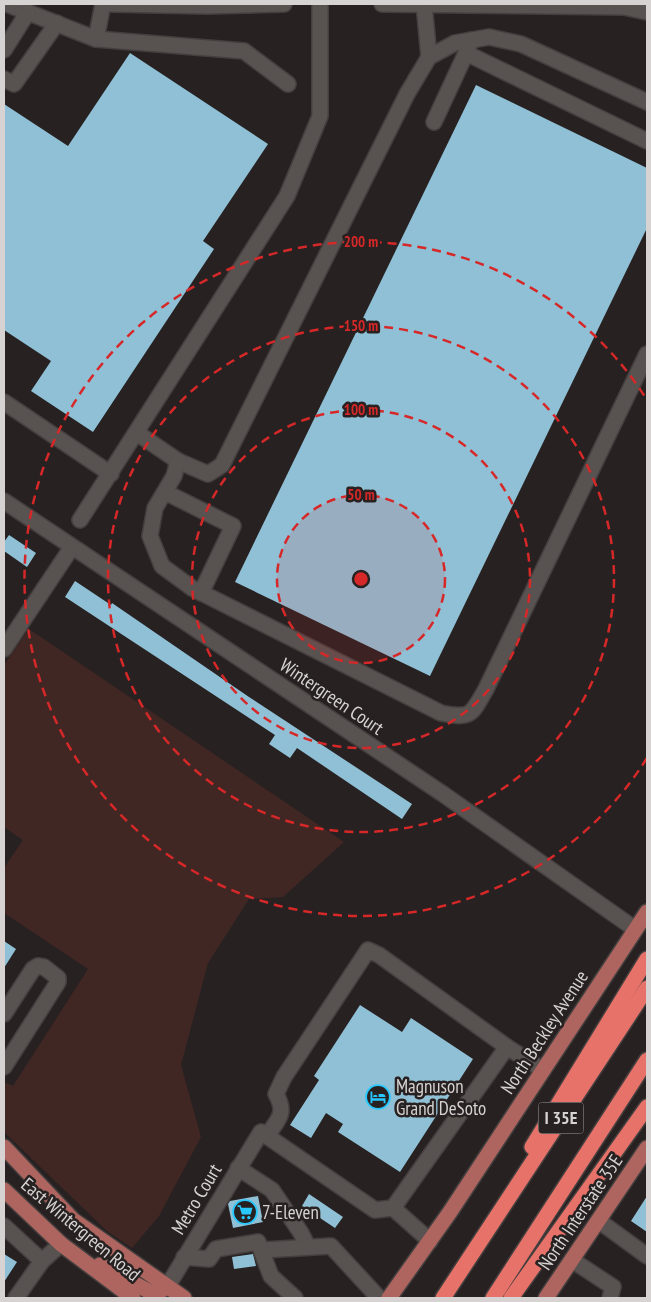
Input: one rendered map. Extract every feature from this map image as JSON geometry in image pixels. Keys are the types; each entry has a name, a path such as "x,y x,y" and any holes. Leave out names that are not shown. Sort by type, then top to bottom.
{"highway":[{"path":"476,1248 548,1117 647,958"},
{"name":"I 35E","path":"443,1298 647,988"},
{"name":"I 35E","path":"493,1298 647,1060"},
{"path":"511,1298 647,1107"}],"main road":[{"name":"North Beckley Avenue","path":"389,1298 430,1241 647,912"},
{"name":"East Wintergreen Road","path":"4,1147 73,1220 184,1298"},
{"name":"North Interstate 35E","path":"546,1298 647,1150"},
{"name":"East Wintergreen Road","path":"4,1190 61,1244 133,1298"},
{"path":"61,1244 80,1252 139,1288 152,1293 159,1292 166,1287"}],"street":[{"path":"7,4 96,38 244,51 288,84"},
{"path":"96,38 103,4"},
{"path":"111,4 207,6 284,4"},
{"path":"80,520 287,196 320,116 320,4"},
{"path":"382,4 624,8 647,12"},
{"path":"424,4 429,58"},
{"path":"4,50 28,12"},
{"path":"4,79 14,84 57,23"},
{"path":"434,122 469,47 488,37 521,44 647,102"},
{"path":"137,433 178,461 208,474 222,465 407,94 429,58 455,43 469,47 647,141"},
{"path":"178,461 174,476 155,508 150,536 162,566 201,593 441,713 462,717 474,711 647,354"},
{"path":"4,402 111,474"},
{"path":"165,492 233,526 201,593"},
{"name":"Wintergreen Court","path":"4,501 443,794 635,929"},
{"path":"4,649 72,548"},
{"name":"Metro Court","path":"166,1287 238,1168 282,1113 281,1104 276,1094 284,1078 368,950 379,955 507,1047"},
{"path":"4,1014 33,969 38,966 44,967 58,978 58,982 4,1067"},
{"path":"393,1208 507,1047 543,1070"},
{"path":"264,1134 375,1210 393,1208 430,1241"},
{"path":"238,1168 272,1190 301,1233 308,1247"},
{"path":"598,1221 647,1256"},
{"path":"4,1226 42,1261"},
{"path":"184,1257 209,1259 216,1249 258,1242 263,1250 271,1276 289,1295 295,1298"},
{"path":"16,1298 42,1261 61,1244"},
{"path":"263,1250 331,1246 379,1298"},
{"path":"572,1260 613,1287 610,1298"}],"shaded area":[{"path":"29,629 344,842 283,897 249,899 208,963 181,1065 201,1137 159,1216 132,1248 107,1231 4,1132 4,1082 13,1086 88,969 4,913 4,868 23,840 4,827 4,665"}],"building":[{"path":"130,53 268,144 203,241 214,249 93,432 31,391 51,361 4,330 4,104 68,146"},
{"path":"476,85 647,168 647,228 430,676 235,582"},
{"path":"9,535 36,553 27,567 4,551 4,542"},
{"path":"75,581 111,605 112,603 249,697 412,804 402,819 297,748 290,758 269,744 275,735 65,597"},
{"path":"4,941 16,949 4,968"},
{"name":"Magnuson Grand DeSoto","path":"360,1005 402,1032 411,1018 473,1059 400,1172 338,1132 343,1124 326,1113 311,1138 290,1125 319,1080 314,1076"},
{"path":"309,1194 343,1217 335,1228 302,1206"},
{"name":"7-Eleven","path":"258,1196 263,1222 233,1228 228,1204 230,1201"},
{"path":"647,1196 647,1232 631,1221"},
{"path":"4,1254 17,1262 4,1282"},
{"name":"7-Eleven","path":"253,1254 256,1266 234,1269 232,1257"}],"place":[{"name":"Magnuson Grand DeSoto","path":"378,1097"},
{"name":"7-Eleven","path":"245,1212"}]}
